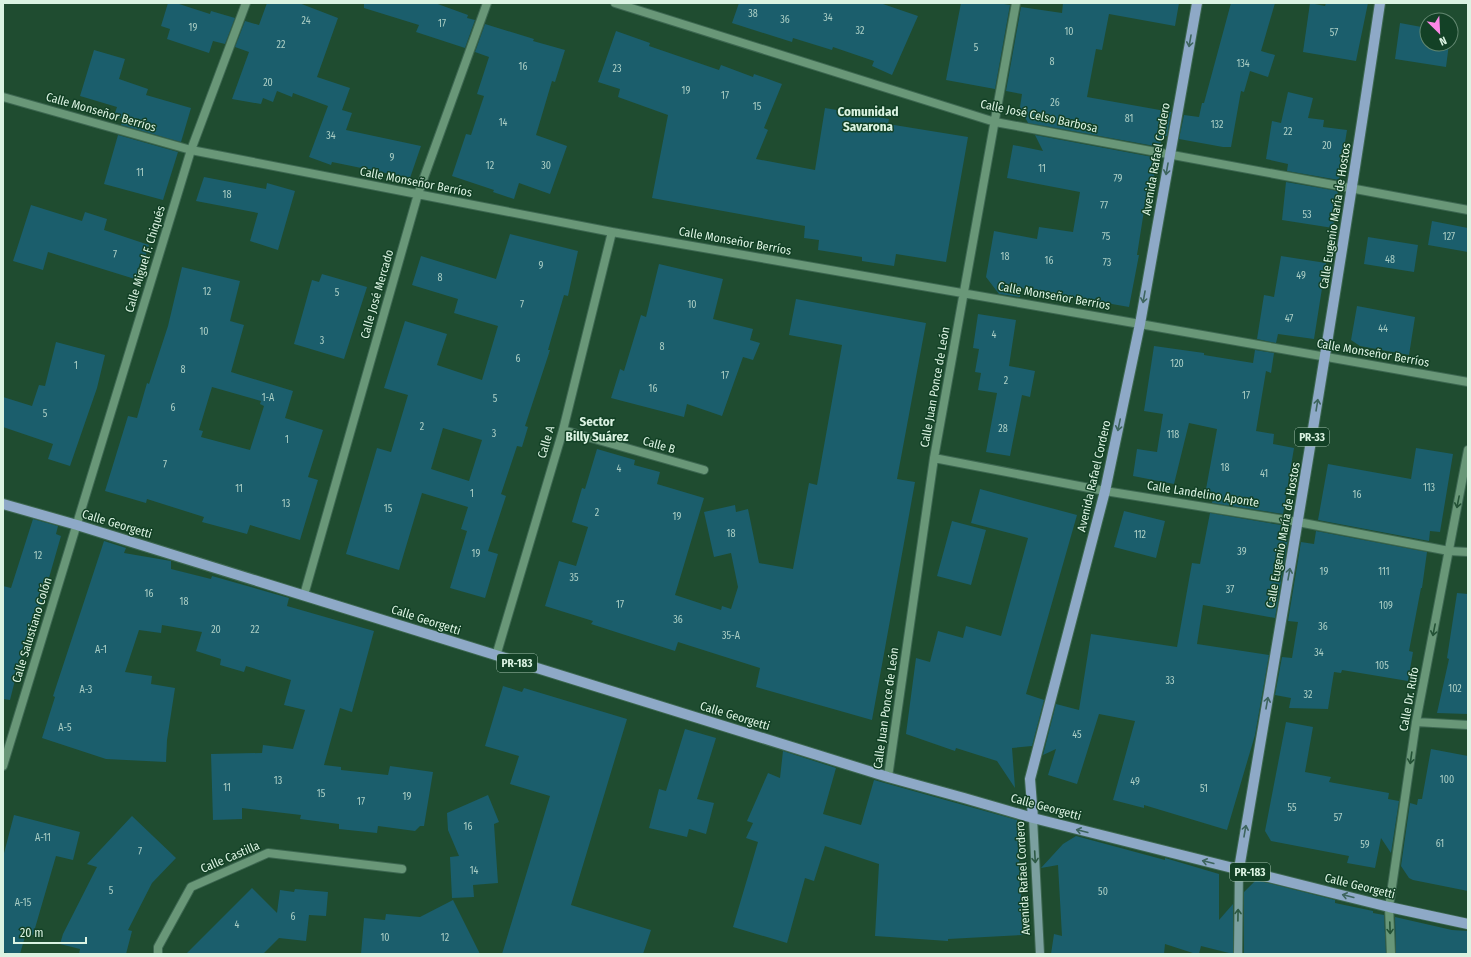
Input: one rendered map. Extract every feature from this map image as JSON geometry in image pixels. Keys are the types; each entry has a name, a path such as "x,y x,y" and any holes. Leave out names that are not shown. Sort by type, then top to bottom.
{"main road":[{"name":"Avenida Rafael Cordero","path":"1040,954 1030,779 1105,491 1140,324 1197,3"},
{"name":"Calle Eugenio María de Hostos","path":"1238,954 1239,869 1353,188 1380,3"},
{"name":"Calle Georgetti","path":"3,504 304,595 888,777 1033,818 1389,907 1468,924"}],"street":[{"name":"Calle Miguel F. Chiqués","path":"76,525 190,150 246,3"},
{"name":"Calle José Mercado","path":"304,595 418,194 487,3"},
{"name":"Calle José Celso Barbosa","path":"615,3 995,122 1468,210"},
{"name":"Calle Juan Ponce de León","path":"888,777 934,458 1016,3"},
{"name":"Calle Monseñor Berríos","path":"3,97 190,150 612,232 1468,382"},
{"name":"Calle A","path":"496,656 562,430 612,232"},
{"name":"Calle B","path":"562,430 704,470"},
{"name":"Calle Dr. Rufo","path":"1391,954 1389,907 1416,722 1468,450"},
{"name":"Calle Landelino Aponte","path":"934,458 1105,491 1298,522 1449,551 1468,552"},
{"name":"Calle Salustiano Colón","path":"3,766 76,525"},
{"path":"1416,722 1468,724"},
{"name":"Calle Castilla","path":"158,954 158,947 190,887 268,854 402,869"}],"building":[{"path":"168,3 176,3 210,14 211,11 235,18 225,44 213,41 209,53 167,39 170,29 161,26"},
{"path":"267,3 299,3 338,18 317,77 350,88 342,110 352,113 346,130 421,146 410,178 332,162 331,165 309,157 328,106 293,93 292,97 277,91 273,102 263,98 261,104 232,99 249,52 235,47 245,21 259,25"},
{"path":"364,3 435,3 468,15 467,18 475,20 465,48 416,32 419,25 364,8"},
{"path":"739,3 880,3 918,16 892,75 872,66 874,61 833,47 832,50 793,38 792,42 732,23"},
{"path":"961,3 998,3 1010,5 995,89 946,80"},
{"path":"1063,3 1179,3 1175,26 1109,14 1102,50 1096,49 1087,97 1171,112 1167,136 1162,136 1160,147 1028,123 1020,107 1022,94 1006,91 1021,7 1062,13"},
{"path":"1231,3 1275,3 1261,51 1275,55 1268,77 1250,71 1244,92 1241,91 1231,147 1223,147 1179,139 1184,115 1199,117"},
{"path":"1310,3 1325,6 1326,3 1368,3 1356,61 1303,52"},
{"path":"1400,23 1419,27 1419,52 1448,52 1446,67 1395,59"},
{"path":"485,24 534,39 533,41 565,50 555,82 552,81 536,135 567,146 550,194 519,183 514,199 493,192 494,190 452,176 466,134 471,135 484,96 477,94 489,57 475,52"},
{"path":"616,31 650,43 649,46 719,70 721,65 753,77 754,74 782,84 764,128 768,130 756,159 815,170 825,108 889,119 888,124 968,137 946,262 896,254 894,266 862,261 862,257 818,250 819,240 804,238 805,226 652,198 668,115 618,97 620,89 598,82"},
{"path":"94,50 125,59 119,79 148,89 146,95 191,108 181,142 121,125 123,119 114,116 117,107 80,96"},
{"path":"1288,92 1313,98 1308,118 1324,120 1323,127 1347,130 1339,180 1287,171 1288,164 1266,159 1272,121 1281,123"},
{"path":"118,135 178,152 163,200 104,184"},
{"path":"1035,135 1158,158 1149,199 1146,198 1137,255 1139,255 1129,307 1021,288 1020,297 999,294 986,277 994,231 1037,239 1039,227 1073,232 1080,192 1007,178 1013,145 1043,151"},
{"path":"204,177 266,189 267,183 295,191 278,250 250,241 258,213 196,201"},
{"path":"1286,182 1338,191 1333,228 1282,220"},
{"path":"31,205 82,221 85,212 107,219 104,230 149,245 138,280 48,252 43,270 13,261"},
{"path":"1432,221 1468,228 1468,252 1428,245"},
{"path":"510,234 578,251 568,296 564,295 548,350 550,350 525,426 528,427 522,447 517,446 501,494 506,496 488,551 498,554 485,598 450,588 467,531 461,529 468,507 422,493 399,570 346,554 377,448 391,452 408,395 384,388 405,321 447,334 437,365 482,380 498,326 454,313 458,299 412,285 421,256 496,279","holes":["443,428 482,440 469,481 431,469"]},
{"path":"1368,237 1418,245 1414,272 1364,264"},
{"path":"1281,256 1326,263 1314,339 1278,334 1276,343 1257,339 1264,295 1274,297"},
{"path":"659,264 723,279 713,319 753,329 750,340 760,343 753,360 743,357 722,416 687,404 684,417 611,398 620,369 624,371 641,315 646,317"},
{"path":"182,267 240,281 230,321 244,325 231,372 293,391 285,418 323,430 308,477 318,480 300,540 250,525 247,534 202,522 204,517 147,499 146,503 105,491 128,416 137,418 147,383 149,384 168,326","holes":["212,387 261,401 260,404 264,406 250,450 201,437 203,431 199,430"]},
{"path":"322,274 367,287 344,359 294,344 312,280 319,282"},
{"path":"796,299 926,323 897,479 915,482 872,720 756,687 760,668 678,642 675,651 591,624 593,621 545,606 559,561 576,566 588,527 572,522 582,488 585,489 597,449 635,460 634,465 660,472 657,484 704,498 675,595 721,610 722,606 731,609 738,587 731,553 714,557 704,512 735,505 736,512 748,509 759,563 793,569 809,483 817,485 842,345 789,335"},
{"path":"1357,306 1415,317 1409,355 1360,346 1351,340"},
{"path":"978,314 1016,320 1009,366 1035,371 1030,397 1022,395 1010,456 986,452 997,393 978,390 981,373 975,372 979,349 973,348"},
{"path":"56,342 105,355 97,388 70,466 48,459 53,444 3,427 3,397 32,406 39,385 45,386"},
{"path":"1154,346 1204,353 1204,355 1253,363 1255,350 1274,353 1271,373 1266,371 1256,431 1274,434 1273,444 1294,448 1283,514 1212,503 1214,494 1207,493 1206,489 1217,429 1189,423 1174,484 1133,476 1137,449 1157,452 1163,414 1144,411"},
{"path":"1416,448 1453,454 1440,532 1430,531 1429,541 1318,520 1328,464 1411,479"},
{"path":"980,489 1077,515 1026,694 1044,700 1032,746 1012,748 1015,788 997,761 956,748 955,751 906,734 916,658 930,662 938,631 963,638 966,626 1001,636 1028,538 971,523"},
{"path":"1124,511 1165,521 1156,558 1114,547"},
{"path":"1210,513 1281,525 1278,538 1288,539 1275,618 1203,605 1197,644 1269,655 1255,735 1227,830 1144,805 1144,808 1113,800 1135,721 1099,714 1077,784 1048,775 1056,749 1043,755 1056,704 1079,710 1091,634 1177,647 1192,563 1200,564"},
{"path":"33,519 58,526 56,534 61,536 32,637 26,636 10,700 3,699 3,586 11,588"},
{"path":"952,521 986,530 971,585 937,576"},
{"path":"1316,531 1427,552 1422,588 1409,651 1413,652 1408,681 1342,670 1341,673 1334,672 1328,709 1289,708 1291,698 1275,695 1282,657 1292,658 1298,622 1288,621 1301,542 1314,544"},
{"path":"104,541 126,548 124,553 171,561 171,569 211,579 212,576 289,598 287,606 374,631 352,712 340,708 324,765 341,767 341,770 388,775 390,766 433,772 424,826 420,826 415,831 378,826 377,833 339,829 339,824 300,819 301,815 242,808 242,819 213,820 211,754 262,753 263,745 293,749 305,710 284,705 291,680 246,666 244,672 220,665 221,659 196,651 202,632 162,625 161,633 139,630 125,672 152,676 151,684 175,688 167,740 166,762 106,759 42,738 55,697 53,696"},
{"path":"1457,593 1468,594 1468,714 1437,713 1449,659 1447,658"},
{"path":"503,686 522,692 524,688 627,719 571,905 651,930 643,954 502,954 550,796 510,784 519,756 485,746"},
{"path":"1286,722 1313,727 1305,772 1331,777 1329,782 1389,793 1388,799 1399,801 1391,853 1381,838 1375,868 1347,863 1349,856 1271,841 1265,831"},
{"path":"685,729 716,738 697,799 714,803 706,834 689,829 687,837 649,828 659,789 666,791"},
{"path":"1431,749 1468,756 1468,891 1413,880 1409,878 1401,866 1410,803 1417,805 1418,799 1422,799"},
{"path":"783,751 836,768 823,814 861,825 874,780 1017,820 1023,935 948,939 948,941 875,936 879,864 825,846 814,881 805,878 787,943 733,927 758,842 746,838 753,823 747,821 768,773 780,778"},
{"path":"488,795 499,822 494,824 498,883 473,885 474,897 452,898 450,857 459,856 448,830 447,813"},
{"path":"14,815 80,832 73,860 56,856 33,935 26,933 20,954 3,952 3,857"},
{"path":"132,816 176,858 152,883 128,930 132,931 126,954 79,954 80,949 60,944 63,934 97,867 87,864"},
{"path":"1076,836 1165,860 1165,858 1219,874 1219,920 1233,904 1233,954 1201,946 1199,954 1196,954 1165,944 1164,954 1051,954 1054,934 1062,936 1058,865 1041,868 1063,844"},
{"path":"1256,880 1335,900 1335,903 1373,911 1373,913 1384,915 1386,954 1244,954 1244,892"},
{"path":"252,888 277,913 280,890 294,892 295,889 328,892 326,916 309,915 306,941 279,938 263,954 186,954"},
{"path":"453,900 480,954 361,954 364,918 385,920 386,914 420,917"},
{"path":"1395,917 1452,930 1468,931 1468,954 1396,954"}],"district":[{"name":"Comunidad Savarona","path":"868,118"},
{"name":"Sector Billy Suárez","path":"597,428"}]}
